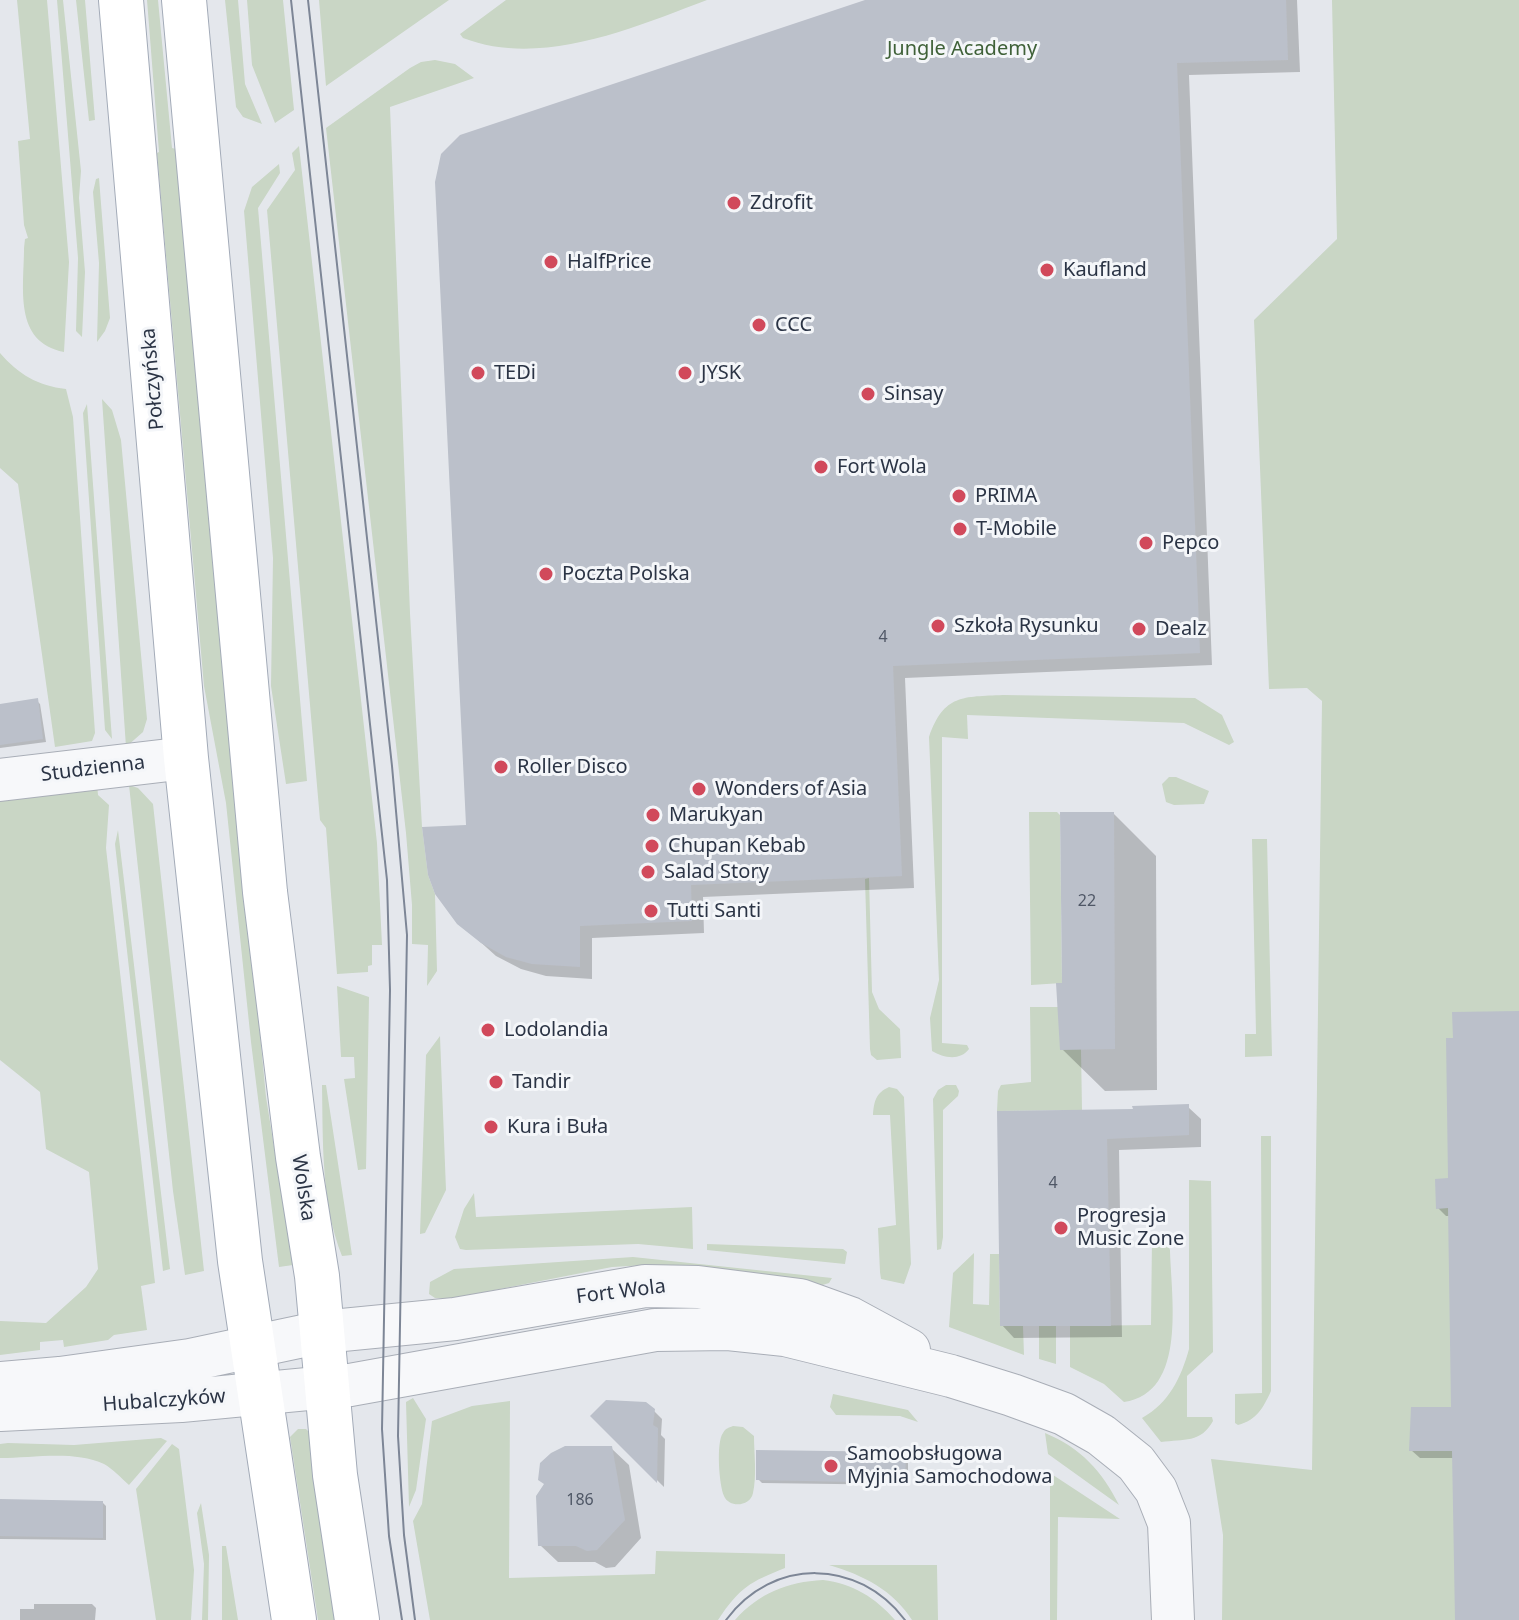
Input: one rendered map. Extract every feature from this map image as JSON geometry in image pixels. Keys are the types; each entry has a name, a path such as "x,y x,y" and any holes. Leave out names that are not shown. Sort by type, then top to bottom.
{"main road":[{"name":"Połczyńska","path":"121,0 186,758"},
{"name":"Wolska","path":"184,0 265,892 298,1157 317,1276 335,1475 357,1620"},
{"path":"186,758 238,1245 294,1620"}],"street":[{"name":"Studzienna","path":"0,780 186,758"},
{"name":"Fort Wola","path":"322,1332 469,1317 637,1287 692,1286 771,1295 825,1308 881,1333 951,1376"},
{"name":"Fort Wola","path":"328,1388 620,1334 689,1328 737,1329 785,1335 951,1376 1064,1414 1101,1435 1136,1463 1156,1490 1169,1523 1173,1620"},
{"name":"Hubalczyków","path":"0,1383 60,1378 253,1348 322,1332"},
{"name":"Hubalczyków","path":"0,1410 12,1412 328,1388"}],"green space":[{"path":"17,0 47,0 69,262 64,352 36,337 25,311 24,248 25,239 28,238 24,225 18,141 30,139"},
{"path":"57,0 63,0 81,171 79,198 85,272 82,337 76,331 78,258"},
{"path":"76,0 85,0 95,120 89,121"},
{"path":"147,0 158,0 172,148 176,149 266,1097 293,1265 279,1267 226,803 204,686 157,153"},
{"path":"225,0 238,0 245,84 262,124 243,117 236,107"},
{"path":"247,0 283,0 294,110 275,123 252,65"},
{"path":"319,0 449,0 326,86"},
{"path":"506,0 707,0 618,32 555,47 524,49 493,46 463,38 460,34"},
{"path":"1332,0 1519,0 1519,1620 1222,1620 1223,1535 1211,1459 1312,1470 1322,701 1307,688 1269,689 1254,320 1337,239"},
{"path":"435,60 455,64 474,78 390,107 410,613 422,827 428,875 435,894 437,971 427,986 428,945 412,944 406,833 326,128 410,68"},
{"path":"299,146 377,843 382,945 372,945 372,965 368,966 368,972 337,974 326,828 320,820 267,210 295,170 292,153"},
{"path":"279,164 280,173 258,208 307,781 286,784 271,686 273,558 244,211 252,187"},
{"path":"99,178 110,318 97,342 99,263 93,192"},
{"path":"0,353 29,378 66,389 73,417 95,733 92,741 55,747 18,484 0,468"},
{"path":"102,399 112,410 121,440 147,719 143,732 126,747"},
{"path":"87,404 112,739 105,730 83,413"},
{"path":"977,696 1195,698 1222,715 1234,742 1229,745 1184,723 967,715 968,739 942,737 942,1043 967,1045 969,1049 957,1057 947,1057 932,1051 930,1018 939,980 929,737 948,705"},
{"path":"1169,777 1209,791 1204,804 1174,805 1166,802 1162,784"},
{"path":"97,784 98,795 109,805 106,848 155,1283 141,1286 147,1330 64,1347 63,1340 40,1342 40,1350 0,1355 0,1321 46,1323 86,1287 98,1269 89,1172 46,1149 40,1092 0,1060 0,796"},
{"path":"129,785 138,788 153,804 204,1271 185,1275 173,1191"},
{"path":"1029,812 1057,812 1060,815 1062,983 1031,985"},
{"path":"118,830 170,1269 163,1271 115,844"},
{"path":"1252,839 1267,839 1272,1056 1245,1057 1245,1034 1256,1034"},
{"path":"869,878 872,992 879,1009 900,1029 901,1058 877,1060 871,1055 865,879"},
{"path":"337,986 369,997 366,1169 358,1170 344,1079 355,1078 354,1057 341,1057"},
{"path":"1030,1007 1062,1007 1081,1049 1082,1110 997,1111 1001,1085 1031,1082"},
{"path":"440,1036 446,1190 425,1233 420,1234 426,1055"},
{"path":"322,1085 326,1085 352,1255 342,1256 330,1215 324,1172"},
{"path":"946,1085 956,1085 959,1091 958,1096 943,1110 943,1237 941,1249 937,1250 933,1099 938,1090"},
{"path":"889,1087 897,1089 904,1097 911,1264 904,1284 881,1279 880,1272 878,1228 896,1225 890,1115 873,1115 876,1098"},
{"path":"1261,1136 1271,1136 1271,1391 1259,1412 1238,1425 1235,1423 1235,1394 1262,1393"},
{"path":"1189,1180 1211,1181 1213,1352 1187,1376 1187,1417 1212,1417 1213,1421 1197,1437 1161,1442 1142,1418 1160,1405 1173,1389 1189,1349"},
{"path":"474,1193 476,1217 692,1207 693,1249 638,1244 460,1249 455,1237 464,1209"},
{"path":"1157,1234 1165,1237 1170,1250 1173,1316 1167,1362 1158,1381 1144,1395 1124,1402 1104,1384 1070,1367 1070,1326 1151,1325 1152,1238"},
{"path":"707,1244 843,1249 847,1252 845,1264 707,1250"},
{"path":"974,1253 973,1304 989,1305 990,1254 999,1254 1000,1326 1023,1326 1024,1355 949,1327 953,1273"},
{"path":"633,1257 832,1278 829,1283 816,1287 647,1265 612,1267 449,1299 435,1298 429,1294 430,1282 454,1269"},
{"path":"1039,1326 1056,1326 1056,1364 1039,1359"},
{"path":"833,1394 908,1410 918,1422 900,1416 836,1415 830,1407"},
{"path":"413,1398 426,1419 416,1490 409,1507 406,1402"},
{"path":"510,1401 509,1578 655,1574 656,1551 785,1554 785,1568 747,1587 718,1620 430,1620 413,1521 422,1504 432,1421 472,1406"},
{"path":"733,1426 743,1427 754,1436 753,1493 748,1501 739,1504 730,1503 724,1496 720,1474 721,1438 725,1430"},
{"path":"298,1429 306,1429 310,1433 336,1620 318,1620 290,1437"},
{"path":"1045,1433 1080,1453 1105,1482 1119,1505 1048,1454"},
{"path":"161,1438 167,1441 129,1485 104,1464 80,1457 0,1458 0,1444 8,1443 74,1445"},
{"path":"172,1444 179,1449 194,1570 191,1620 156,1620 136,1489"},
{"path":"1050,1473 1120,1519 1058,1517 1057,1620 1050,1620"},
{"path":"201,1503 209,1555 208,1620 202,1620 204,1564 197,1513"},
{"path":"222,1546 226,1546 238,1620 222,1620"},
{"path":"829,1565 937,1565 938,1620 912,1620 896,1600 876,1585"},
{"path":"823,1580 844,1584 863,1593 895,1620 735,1620 774,1591 797,1583"}],"building":[{"name":"Fort Wola","path":"865,0 1286,0 1288,60 1177,63 1200,653 893,666 902,876 691,885 692,921 580,926 580,967 532,964 506,957 457,924 435,894 428,875 422,827 466,825 435,182 441,154 460,135"},
{"path":"38,698 43,739 0,745 0,704"},
{"path":"1060,812 1114,812 1115,1049 1060,1050 1056,983 1062,983"},
{"path":"1519,1011 1519,1620 1455,1620 1452,1451 1409,1451 1411,1407 1451,1407 1448,1208 1436,1209 1435,1179 1448,1178 1446,1038 1453,1038 1452,1012"},
{"path":"1189,1104 1189,1135 1107,1139 1111,1326 1000,1326 997,1111 1133,1109 1132,1106"},
{"path":"606,1400 646,1402 655,1409 653,1425 658,1428 657,1483 590,1416"},
{"path":"565,1446 612,1446 625,1520 597,1550 587,1551 576,1546 538,1546 536,1496 544,1484 538,1480 540,1463"},
{"name":"Samoobsługowa Myjnia Samochodowa","path":"756,1450 906,1452 905,1483 756,1480"},
{"path":"0,1499 103,1501 103,1538 0,1536"}],"tram line":[{"path":"291,0 387,880 390,990 382,1429 389,1536 402,1620"},
{"path":"308,0 392,766 407,935 398,1436 404,1535 415,1620"},
{"path":"726,1620 745,1599 767,1585 791,1576 816,1573 840,1576 864,1585 886,1600 905,1620"}],"place":[{"name":"Zdrofit","path":"734,203"},
{"name":"HalfPrice","path":"551,262"},
{"name":"Kaufland","path":"1047,270"},
{"name":"CCC","path":"759,325"},
{"name":"TEDi","path":"478,373"},
{"name":"JYSK","path":"685,373"},
{"name":"Sinsay","path":"868,394"},
{"name":"Fort Wola","path":"821,467"},
{"name":"PRIMA","path":"959,496"},
{"name":"T-Mobile","path":"960,529"},
{"name":"Pepco","path":"1146,543"},
{"name":"Poczta Polska","path":"546,574"},
{"name":"Szkoła Rysunku","path":"938,626"},
{"name":"Dealz","path":"1139,629"},
{"name":"Roller Disco","path":"501,767"},
{"name":"Wonders of Asia","path":"699,789"},
{"name":"Marukyan","path":"653,815"},
{"name":"Chupan Kebab","path":"652,846"},
{"name":"Salad Story","path":"648,872"},
{"name":"Tutti Santi","path":"651,911"},
{"name":"Lodolandia","path":"488,1030"},
{"name":"Tandir","path":"496,1082"},
{"name":"Kura i Buła","path":"491,1127"},
{"name":"Progresja Music Zone","path":"1061,1228"},
{"name":"Samoobsługowa Myjnia Samochodowa","path":"831,1466"}],"park label":[{"name":"Jungle Academy","path":"962,49"}]}
